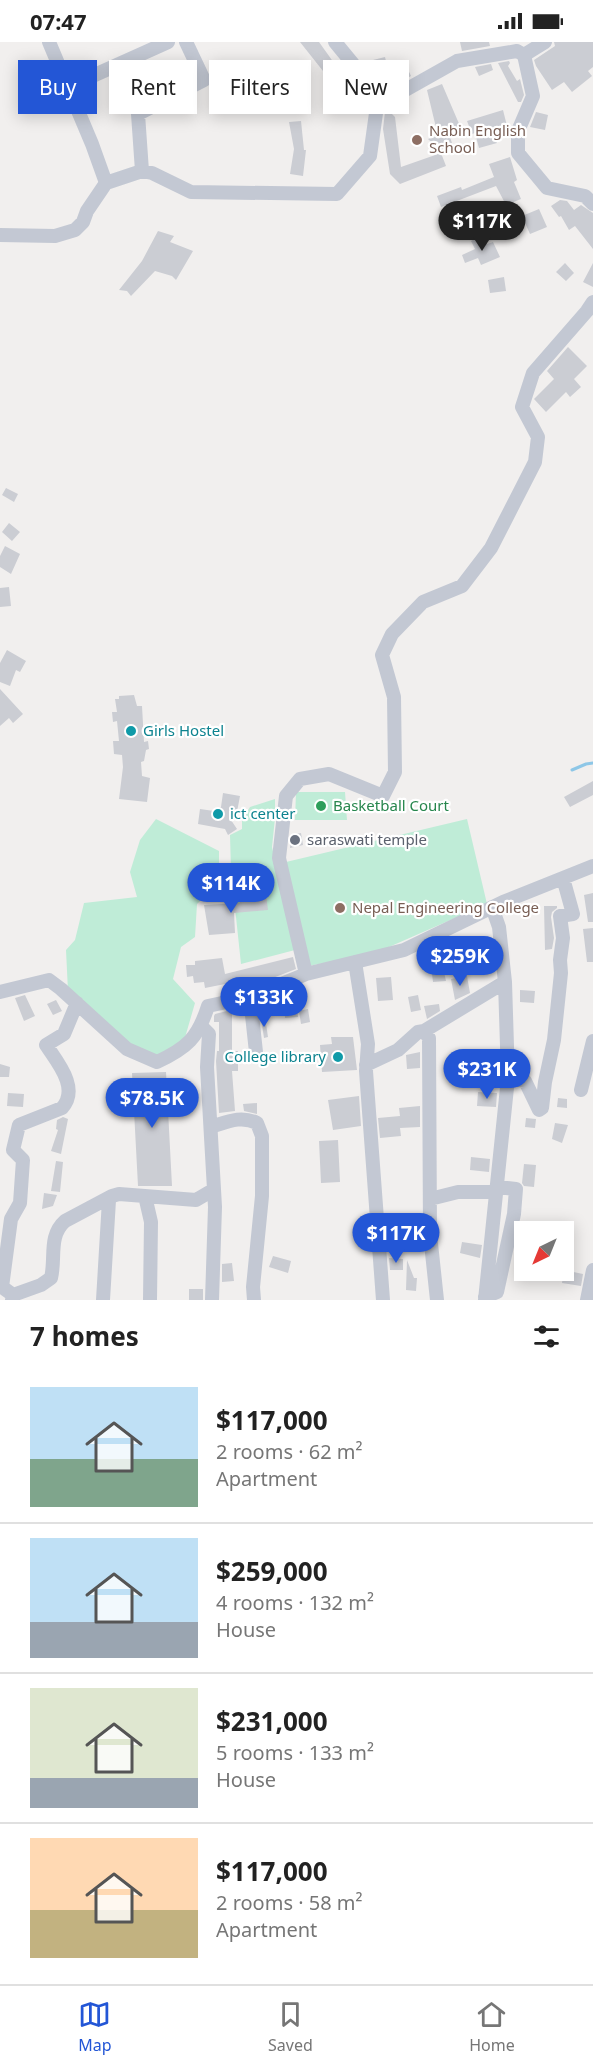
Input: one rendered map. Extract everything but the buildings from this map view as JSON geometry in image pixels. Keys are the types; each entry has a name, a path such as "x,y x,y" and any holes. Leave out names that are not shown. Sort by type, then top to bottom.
{"street":[{"path":"49,42 57,60"},
{"path":"97,74 168,42"},
{"path":"141,171 138,114 204,80 186,42"},
{"path":"335,42 350,60"},
{"path":"524,55 545,42"},
{"path":"409,88 456,61 517,51 524,55 533,96 518,131 518,153 547,188 585,196 593,204"},
{"path":"79,114 106,183"},
{"path":"0,235 55,236 75,230 83,222 106,183 141,171 152,173 191,192 338,194 370,156 376,114"},
{"path":"306,974 279,858 286,796 300,779 329,774 383,796 394,772 394,697 382,655 392,634 423,602 462,586 491,548 535,462 538,437 522,407 532,373 593,302"},
{"path":"0,992 49,980 127,1049 157,1062 182,1050 202,1027 208,1006 250,997 306,974 404,950 492,907 593,866"},
{"path":"508,1078 525,1081 539,1110 542,1108 554,1040 561,973 563,938 560,916 573,914 563,878"},
{"path":"485,1299 508,1078 505,982 499,927 492,907"},
{"path":"355,962 368,1044 366,1065 383,1300"},
{"path":"366,1065 398,1050 418,1032 424,1031 505,982"},
{"path":"250,997 256,1052"},
{"path":"77,1004 64,1034 46,1045 68,1082 67,1102 62,1108 19,1125 13,1150 23,1160 20,1203 10,1219 2,1287 13,1298 51,1278 54,1237 59,1227 65,1221 112,1196 119,1194 196,1200 213,1190"},
{"path":"202,1027 209,1034 207,1067 213,1190 212,1300"},
{"path":"424,1031 429,1038 430,1057 430,1234 437,1300"},
{"path":"581,1090 593,1041"},
{"path":"211,1127 238,1118 249,1119 257,1123 262,1136 262,1196 254,1300"},
{"path":"430,1199 458,1192 516,1189 514,1214 497,1292 485,1299"},
{"path":"102,1300 109,1200 112,1196"},
{"path":"145,1196 151,1222 150,1300"},
{"path":"587,1300 593,1270"}],"green space":[{"name":"Basketball Court","path":"296,792 345,792 347,820 295,820"},
{"path":"275,799 272,847 295,950 241,964 231,870 230,835 242,829 242,820 250,807"},
{"path":"156,819 219,851 219,883 197,904 195,937 181,947 173,979 195,1003 184,1041 154,1061 127,1050 68,991 66,950 75,940 84,903 137,897 130,872 140,840"},
{"path":"467,819 487,904 373,954 308,966 286,862"}],"waterway":[{"path":"572,770 593,763"}],"place":[{"name":"Nabin English School","path":"417,140"},
{"name":"Girls Hostel","path":"131,731"},
{"name":"Basketball Court","path":"321,806"},
{"name":"ict center","path":"218,814"},
{"name":"saraswati temple","path":"295,840"},
{"name":"Nepal Engineering College","path":"340,908"},
{"name":"College library","path":"338,1057"}]}
